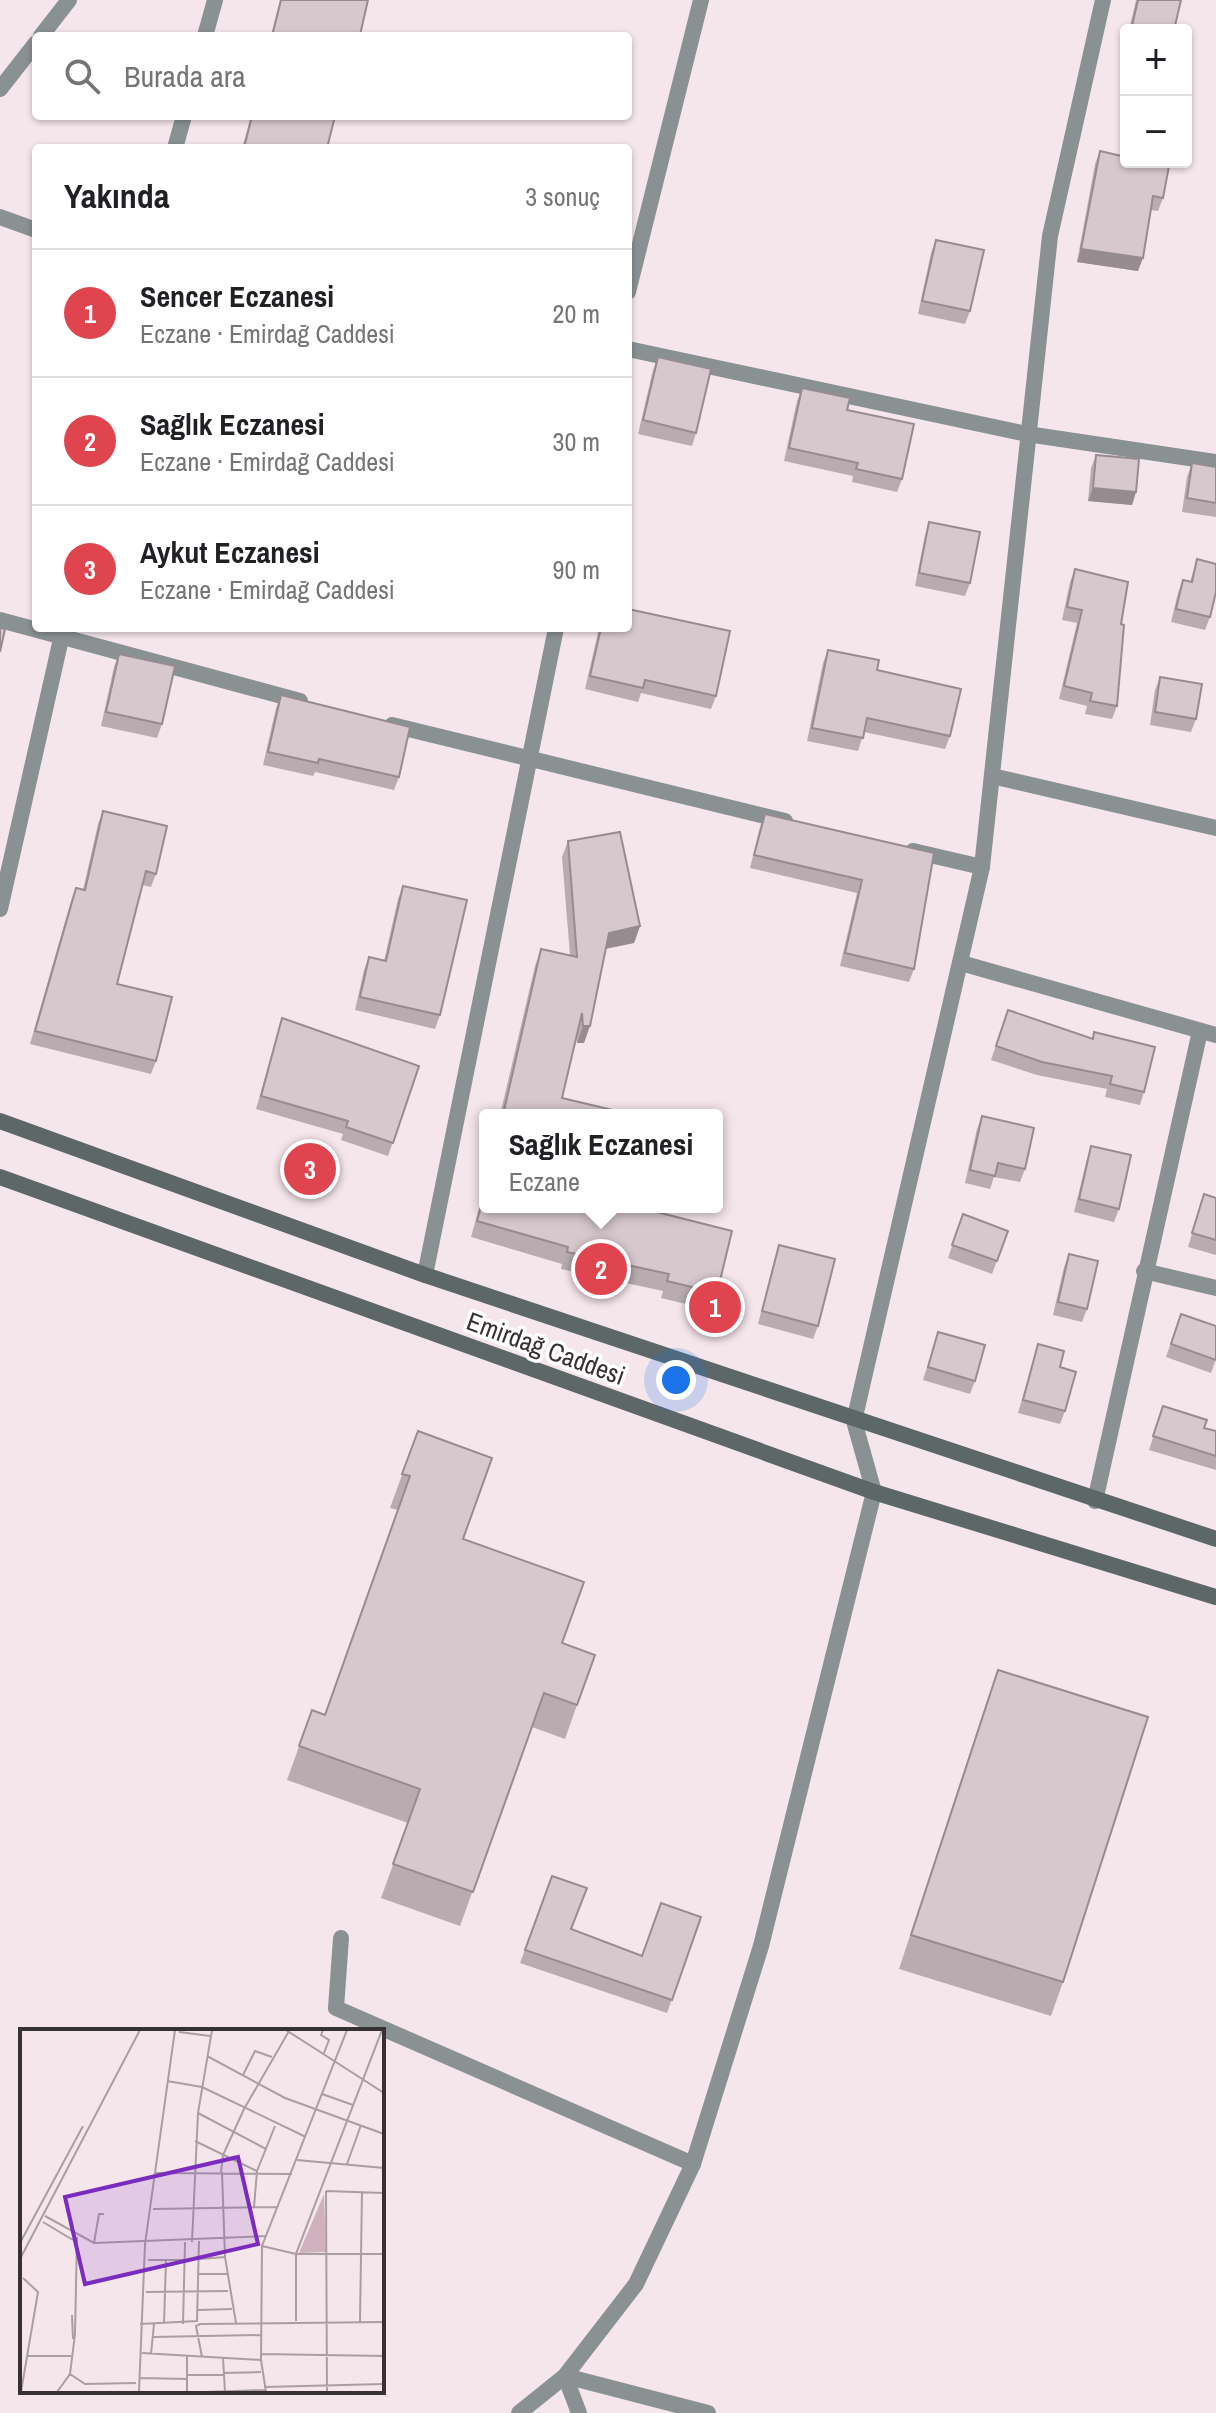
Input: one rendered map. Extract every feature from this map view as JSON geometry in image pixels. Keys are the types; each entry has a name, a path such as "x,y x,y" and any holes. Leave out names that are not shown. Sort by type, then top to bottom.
{"main road":[{"name":"Emirdağ Caddesi","path":"0,1121 425,1275 854,1421 1216,1539"},
{"name":"Emirdağ Caddesi","path":"0,1177 874,1492 1216,1597"}],"street":[{"path":"44,32 69,0"},
{"path":"206,32 215,0"},
{"path":"632,276 701,0"},
{"path":"519,2413 565,2376 636,2284 693,2164 761,1946 874,1492 854,1421 982,867 1050,236 1103,0"},
{"path":"0,89 32,48"},
{"path":"176,144 183,120"},
{"path":"0,217 32,229"},
{"path":"632,350 1027,434 1216,462"},
{"path":"0,620 32,627"},
{"path":"425,1275 555,632"},
{"path":"0,909 63,633 318,706"},
{"path":"378,722 529,762 801,825"},
{"path":"992,776 1216,828"},
{"path":"891,846 982,867"},
{"path":"961,963 1208,1033 1144,1271 1095,1501"},
{"path":"1144,1271 1216,1288"},
{"path":"341,1938 336,2008 693,2164"},
{"path":"565,2376 579,2413"},
{"path":"565,2376 708,2413"}],"building":[{"path":"281,0 368,0 361,32 273,32"},
{"path":"1138,0 1181,0 1175,24 1132,24"},
{"path":"251,120 334,120 328,144 245,144"},
{"path":"1100,151 1120,156 1120,168 1169,168 1163,198 1153,196 1143,258 1081,249"},
{"path":"936,240 984,250 970,311 922,301"},
{"path":"658,357 711,369 696,433 643,420"},
{"path":"802,388 850,398 847,410 914,424 902,479 856,469 858,463 789,448"},
{"path":"1096,455 1139,459 1136,492 1093,488"},
{"path":"1192,463 1216,467 1216,503 1187,498"},
{"path":"929,522 980,532 970,583 919,573"},
{"path":"1197,559 1216,564 1216,592 1210,617 1176,609 1183,580 1192,582"},
{"path":"1075,569 1128,582 1121,624 1124,625 1117,706 1090,701 1092,693 1064,686 1082,610 1067,607"},
{"path":"632,610 730,631 716,696 645,680 643,688 590,676 600,632 632,632"},
{"path":"0,628 5,629 0,652"},
{"path":"828,650 879,660 877,670 961,689 950,736 867,718 863,738 812,728"},
{"path":"119,654 175,666 162,724 106,712"},
{"path":"1160,677 1202,684 1196,719 1155,712"},
{"path":"281,695 410,727 399,777 319,759 318,763 268,752"},
{"path":"103,811 167,826 156,874 146,871 117,984 172,997 156,1061 35,1031 76,888 85,890"},
{"path":"765,814 934,853 914,969 845,953 862,880 754,855"},
{"path":"620,832 640,926 609,933 590,1026 583,1026 582,1013 562,1098 608,1109 504,1109 541,949 577,957 568,841"},
{"path":"403,886 467,900 440,1015 360,997 369,957 386,961"},
{"path":"1008,1010 1093,1039 1094,1032 1155,1047 1144,1092 1110,1084 1112,1076 1042,1062 996,1046"},
{"path":"282,1018 419,1066 393,1143 346,1127 348,1121 261,1096"},
{"path":"982,1116 1034,1128 1025,1169 998,1163 995,1176 970,1170"},
{"path":"1091,1146 1131,1155 1119,1209 1079,1199"},
{"path":"1204,1194 1216,1198 1216,1240 1192,1233"},
{"path":"479,1213 661,1213 732,1231 717,1293 667,1281 669,1274 567,1252 568,1247 477,1221"},
{"path":"963,1214 1008,1231 997,1261 952,1245"},
{"path":"779,1245 835,1259 818,1326 762,1311"},
{"path":"1069,1254 1098,1261 1087,1309 1058,1302"},
{"path":"1181,1314 1216,1326 1216,1360 1171,1344"},
{"path":"938,1332 985,1345 975,1381 928,1367"},
{"path":"1038,1344 1064,1351 1060,1367 1076,1372 1065,1411 1023,1400"},
{"path":"1163,1406 1207,1420 1204,1428 1216,1431 1216,1456 1153,1436"},
{"path":"418,1431 492,1458 463,1539 584,1582 562,1643 595,1655 577,1705 544,1693 473,1892 393,1864 420,1789 299,1746 312,1710 325,1715 410,1476 402,1474"},
{"path":"998,1670 1148,1717 1063,1982 911,1935"},
{"path":"552,1876 587,1888 571,1929 642,1956 661,1903 701,1917 672,2000 525,1950"}],"place":[{"name":"Aykut Eczanesi","path":"310,1169"},
{"name":"Sağlık Eczanesi","path":"601,1269"},
{"name":"Sencer Eczanesi","path":"715,1307"}]}
